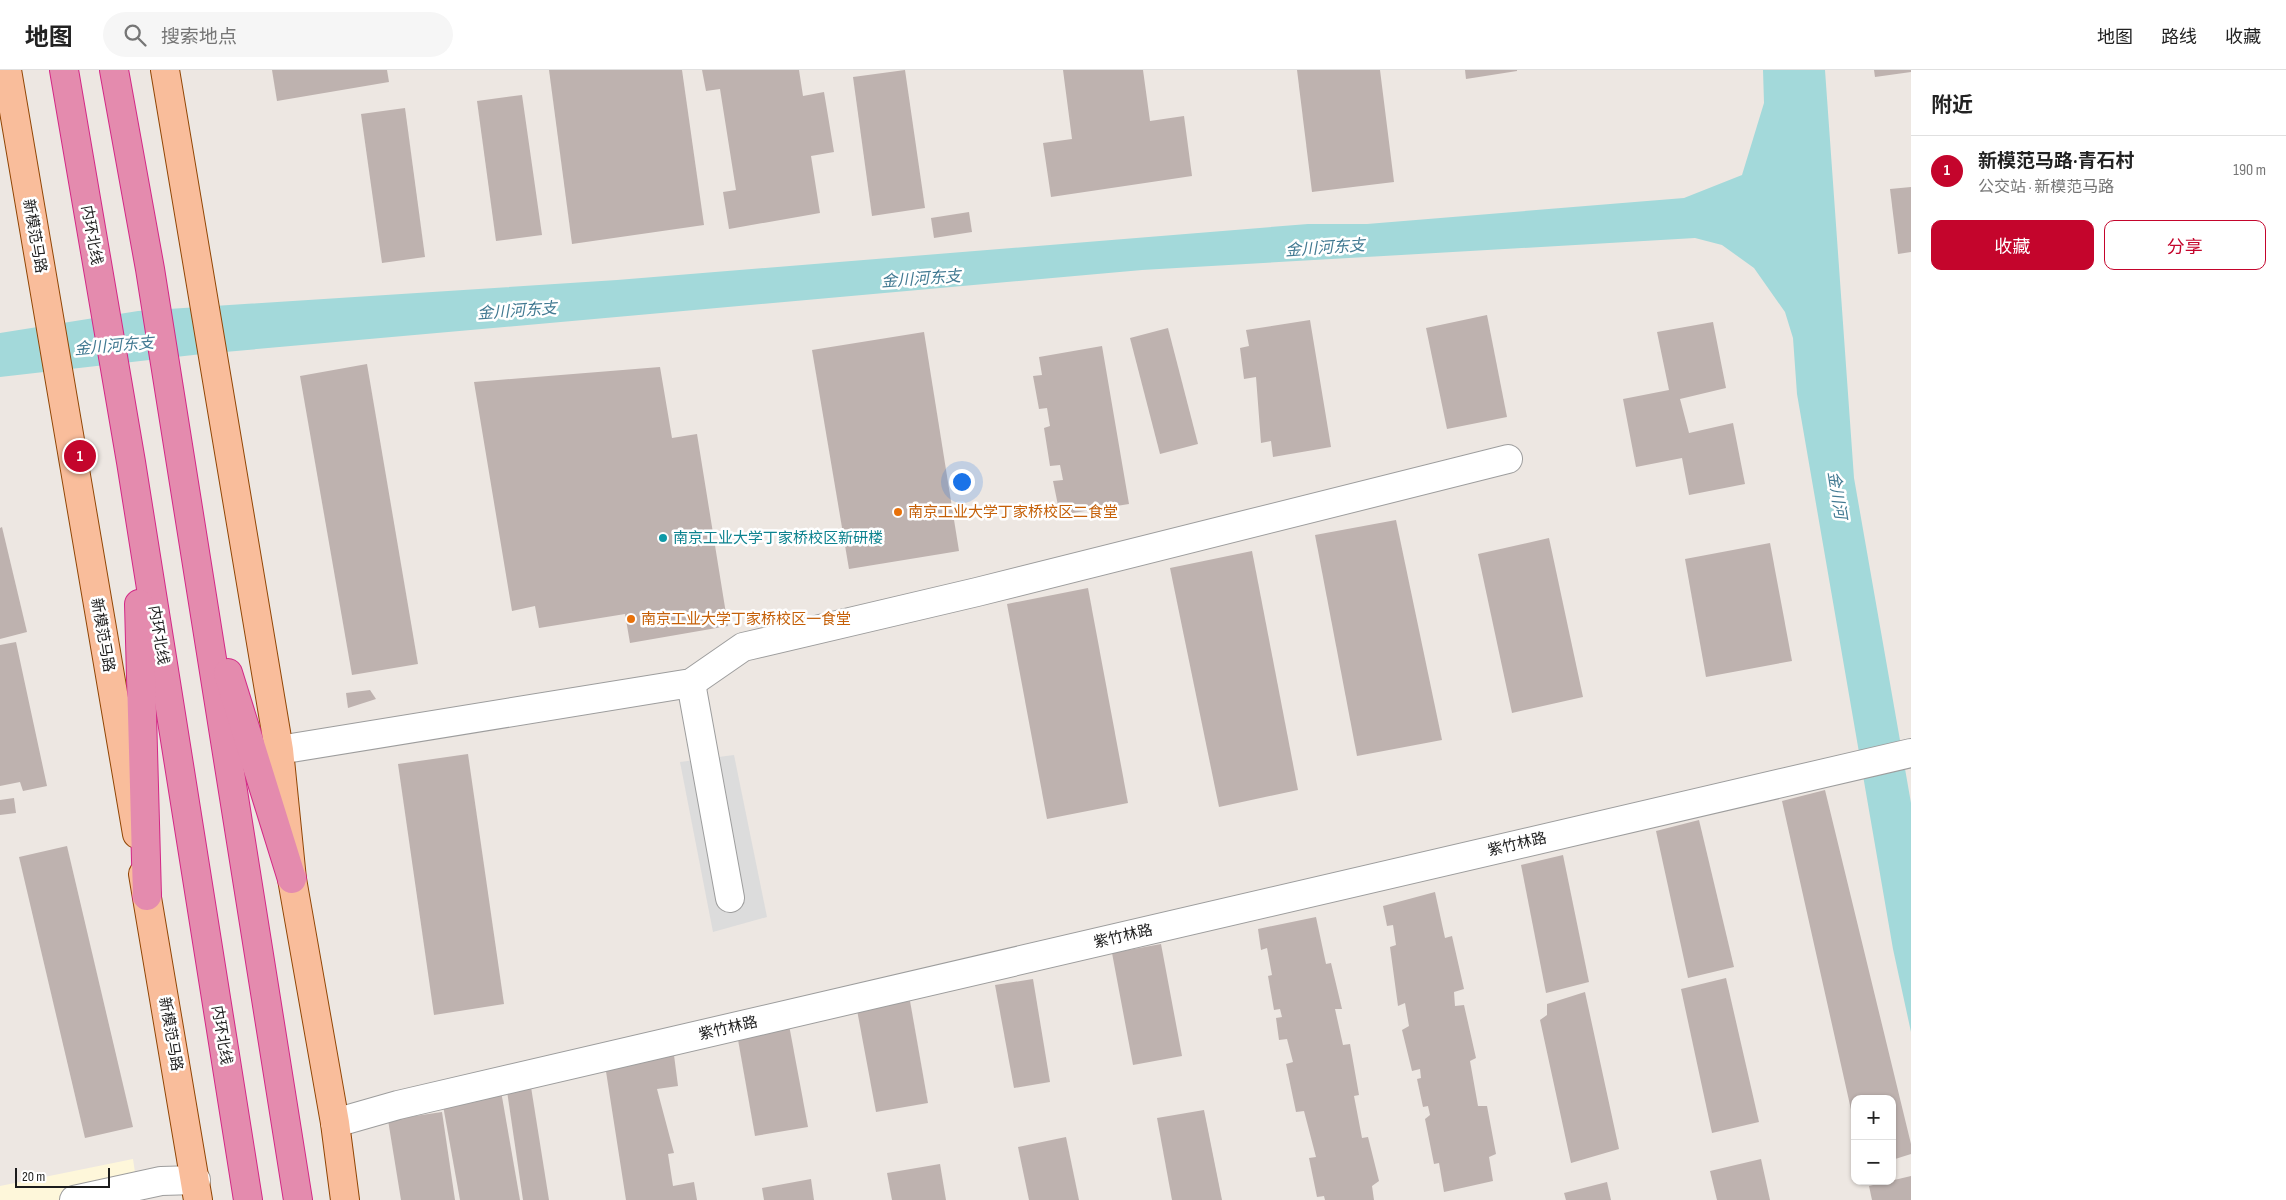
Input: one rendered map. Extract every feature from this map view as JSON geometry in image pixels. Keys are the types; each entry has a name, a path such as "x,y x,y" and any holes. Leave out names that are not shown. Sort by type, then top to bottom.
{"highway":[{"name":"内环北线","path":"64,70 136,490 248,1200"},
{"path":"114,70 150,269 298,1200"},
{"path":"136,490 147,896"},
{"path":"199,578 292,879"}],"main road":[{"name":"新模范马路","path":"7,70 197,1190"},
{"path":"165,70 280,750 292,879 335,1123 345,1200"}],"street":[{"path":"280,750 690,683 743,647 977,592 1508,459"},
{"path":"690,683 730,898"},
{"name":"紫竹林路","path":"335,1123 418,1100 1911,752"},
{"path":"74,1200 161,1181 197,1190"}],"shaded area":[{"path":"734,755 767,917 713,932 680,762"},
{"path":"133,1159 139,1200 0,1200 0,1186"}],"water":[{"path":"1763,70 1825,70 1854,478 1911,803 1911,1032 1893,949 1797,394 1793,338 1785,312 1754,268 1722,245 1695,238 1142,270 202,354 0,377 0,333 138,311 617,280 1308,224 1367,224 1684,198 1742,175 1764,103"}],"building":[{"path":"272,70 387,70 389,82 277,101"},
{"path":"549,70 682,70 704,225 572,244"},
{"path":"702,70 799,70 803,96 824,92 834,152 811,156 820,213 729,229 723,192 736,190 720,89 706,91"},
{"path":"905,70 925,208 872,216 853,77"},
{"path":"1063,70 1143,70 1150,121 1184,116 1192,176 1051,197 1043,143 1072,139"},
{"path":"1297,70 1380,70 1394,182 1312,192"},
{"path":"1465,70 1517,70 1517,71 1466,79"},
{"path":"1874,70 1911,70 1911,72 1875,77"},
{"path":"522,95 542,235 496,241 477,101"},
{"path":"405,108 425,257 382,263 361,114"},
{"path":"1911,187 1911,252 1898,254 1890,189"},
{"path":"969,212 972,232 934,238 931,218"},
{"path":"1487,315 1507,417 1447,429 1426,328"},
{"path":"1310,320 1331,447 1273,457 1271,441 1261,443 1256,377 1244,379 1240,348 1249,346 1246,330"},
{"path":"1713,322 1726,388 1680,399 1689,433 1733,423 1745,484 1689,495 1682,458 1636,467 1623,399 1669,390 1657,332"},
{"path":"1168,328 1198,444 1160,454 1130,338"},
{"path":"924,332 959,551 849,569 812,350"},
{"path":"1102,346 1129,504 1060,515 1053,481 1063,480 1060,465 1050,466 1044,428 1050,426 1047,408 1039,409 1033,376 1042,375 1039,357"},
{"path":"367,364 418,664 352,675 300,376"},
{"path":"660,367 672,438 697,434 728,626 630,643 625,614 539,628 535,606 512,611 474,382"},
{"path":"1396,520 1442,740 1357,756 1315,535"},
{"path":"2,527 27,632 0,639 0,528"},
{"path":"1549,538 1583,697 1512,713 1478,554"},
{"path":"1770,543 1792,661 1706,677 1685,559"},
{"path":"1252,551 1298,790 1219,807 1170,568"},
{"path":"1088,588 1128,803 1047,819 1007,604"},
{"path":"16,642 47,786 23,791 20,782 0,786 0,645"},
{"path":"370,690 376,699 348,708 346,693"},
{"path":"468,754 504,1004 434,1015 398,764"},
{"path":"1825,790 1911,1144 1911,1154 1896,1159 1896,1095 1851,1095 1851,1110 1782,801"},
{"path":"14,798 16,813 0,815 0,800"},
{"path":"1699,820 1734,967 1688,978 1656,831"},
{"path":"67,846 133,1127 85,1138 19,857"},
{"path":"1563,855 1589,982 1546,993 1521,865"},
{"path":"1435,892 1445,938 1452,936 1464,989 1454,992 1455,1006 1464,1005 1476,1058 1470,1061 1478,1106 1487,1106 1496,1154 1489,1157 1493,1181 1444,1192 1439,1163 1434,1164 1425,1119 1430,1115 1428,1106 1423,1107 1417,1079 1421,1078 1420,1069 1412,1071 1402,1030 1409,1026 1405,1003 1398,1006 1390,947 1396,945 1393,925 1387,926 1383,906"},
{"path":"1316,917 1326,964 1331,963 1342,1009 1335,1009 1343,1045 1350,1044 1359,1095 1354,1096 1362,1138 1368,1137 1379,1181 1372,1186 1374,1200 1325,1200 1324,1196 1317,1197 1309,1158 1316,1157 1304,1111 1296,1112 1286,1064 1293,1062 1287,1039 1279,1040 1276,1018 1282,1017 1280,1009 1274,1010 1268,976 1272,975 1267,948 1261,950 1258,929"},
{"path":"1161,944 1182,1056 1133,1065 1112,953"},
{"path":"1726,978 1759,1122 1712,1133 1681,989"},
{"path":"1033,979 1050,1082 1014,1088 995,985"},
{"path":"1585,992 1619,1149 1571,1163 1540,1020 1547,1015 1547,1004"},
{"path":"910,1001 928,1103 876,1112 857,1010"},
{"path":"789,1025 808,1127 755,1136 737,1034"},
{"path":"674,1055 678,1086 657,1089 674,1153 668,1154 673,1186 694,1182 697,1200 626,1200 605,1065"},
{"path":"531,1087 549,1200 523,1200 507,1091"},
{"path":"501,1091 520,1200 460,1200 442,1100"},
{"path":"1204,1110 1222,1200 1172,1200 1157,1118"},
{"path":"442,1112 455,1200 401,1200 388,1120"},
{"path":"1066,1137 1079,1200 1029,1200 1018,1147"},
{"path":"1761,1159 1770,1200 1717,1200 1710,1171"},
{"path":"940,1164 946,1200 892,1200 887,1173"},
{"path":"1911,1176 1911,1200 1872,1200 1869,1186 1896,1185 1896,1180"},
{"path":"811,1179 814,1200 764,1200 762,1188"},
{"path":"1607,1182 1611,1200 1566,1200 1564,1193"}],"place":[{"name":"新模范马路·青石村","path":"80,456"},
{"name":"南京工业大学丁家桥校区二食堂","path":"898,512"},
{"name":"南京工业大学丁家桥校区新研楼","path":"663,538"},
{"name":"南京工业大学丁家桥校区一食堂","path":"631,619"}],"water label":[{"name":"金川河东支","path":"1325,247"},
{"name":"金川河东支","path":"921,278"},
{"name":"金川河东支","path":"517,310"},
{"name":"金川河东支","path":"114,345"},
{"name":"金川河","path":"1838,495"}]}
